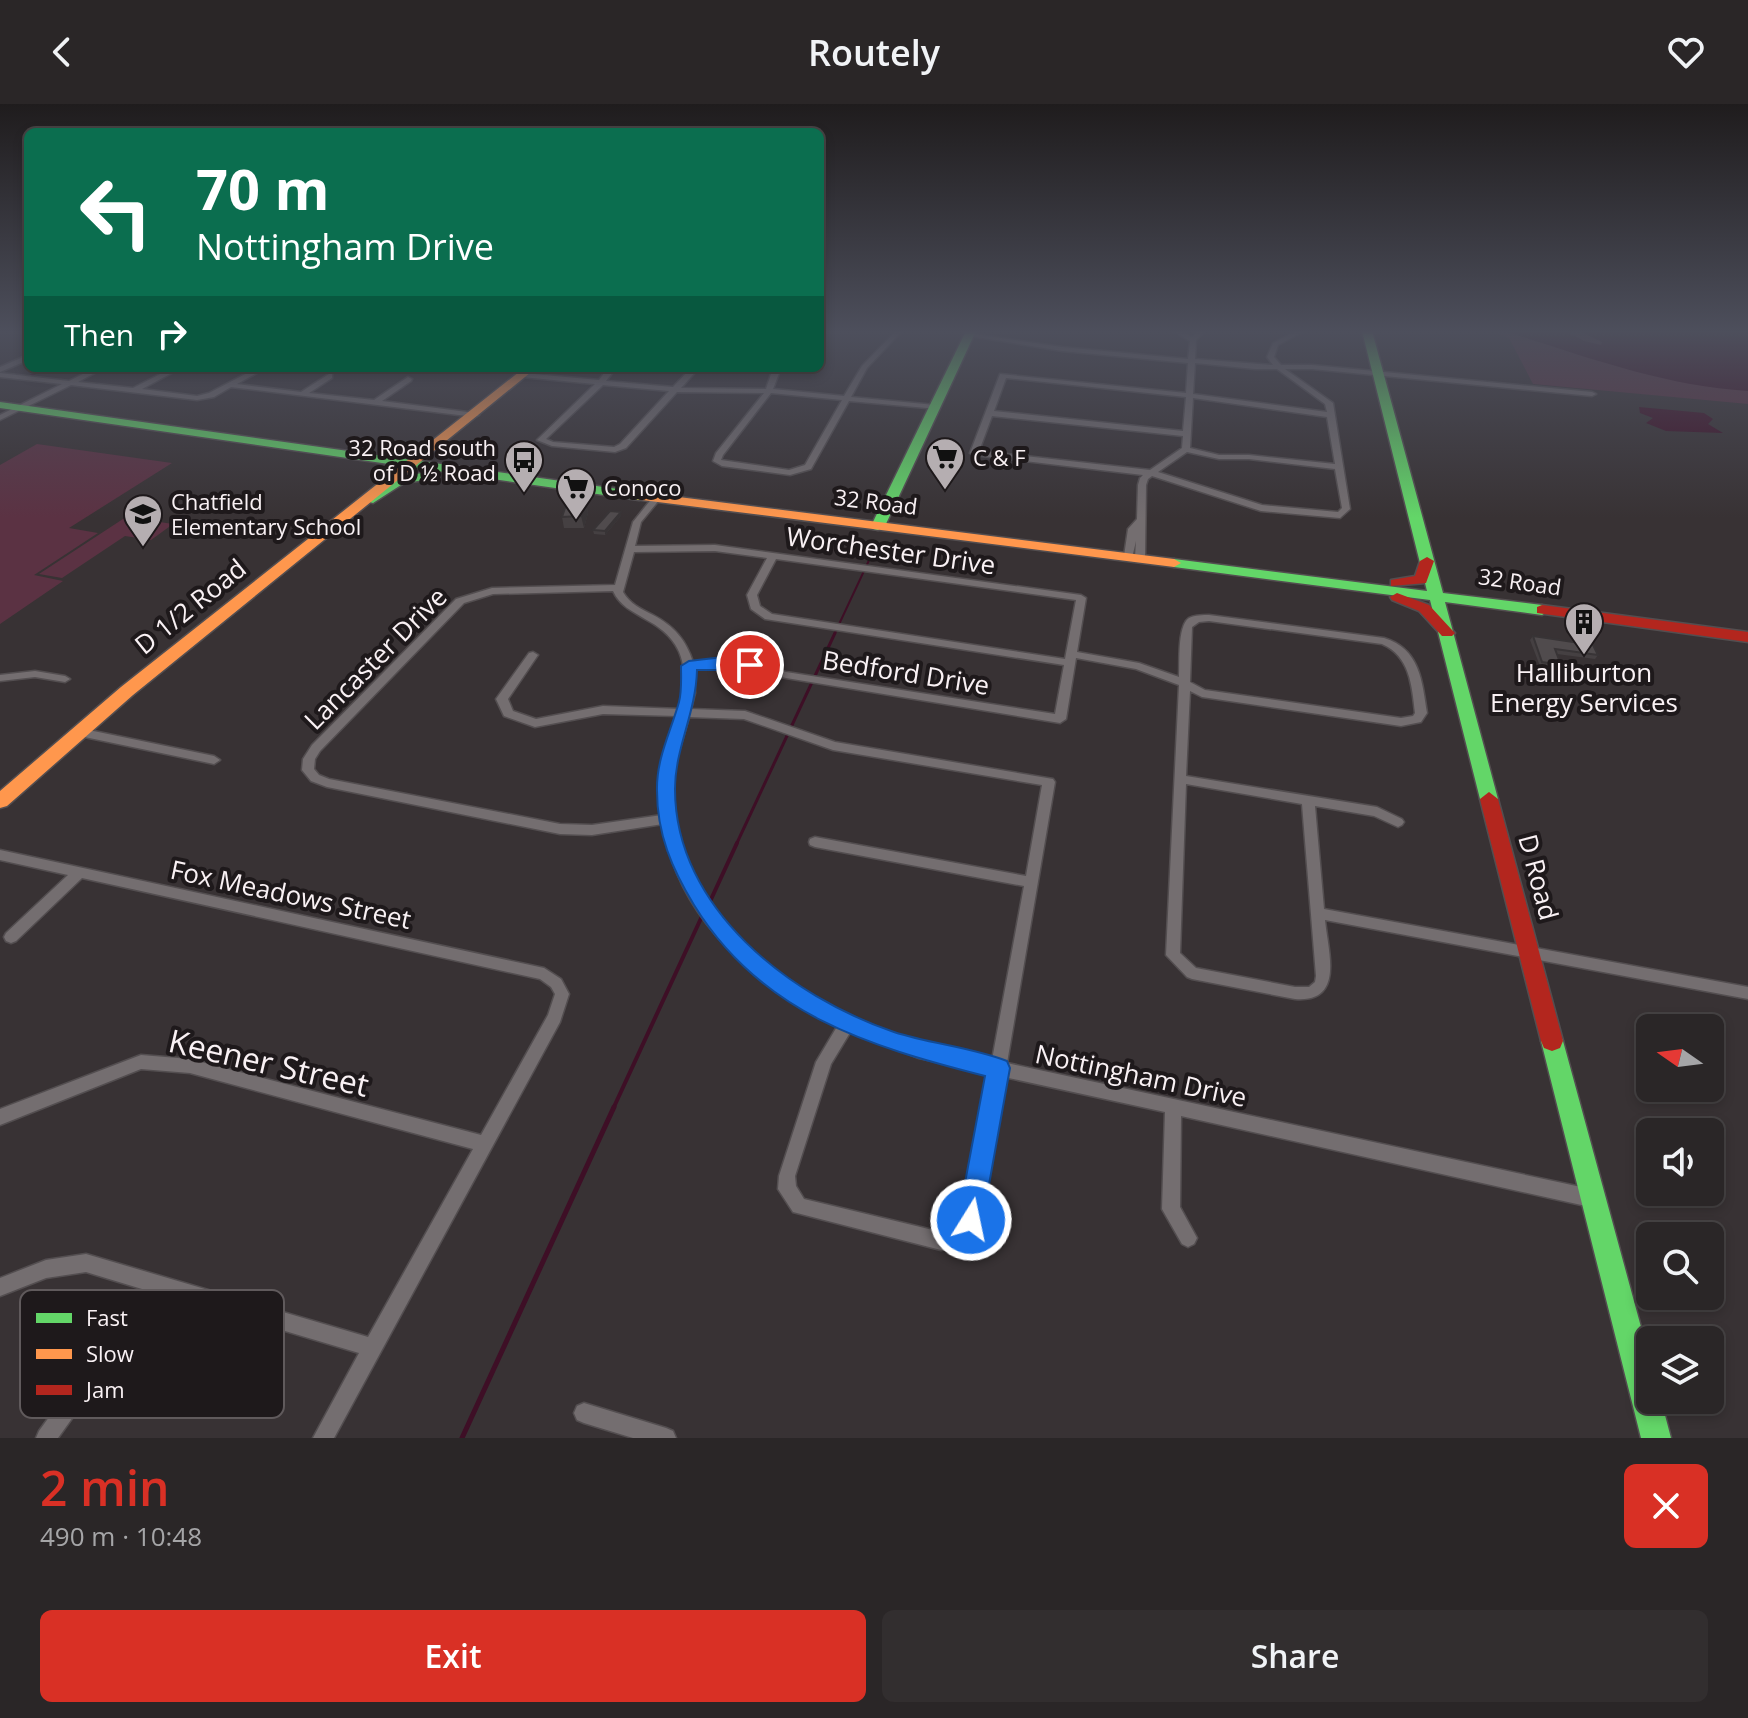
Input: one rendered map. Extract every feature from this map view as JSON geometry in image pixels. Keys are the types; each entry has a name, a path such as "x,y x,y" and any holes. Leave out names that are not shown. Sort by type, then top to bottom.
{"main road":[{"name":"D 1/2 Road","path":"0,801 244,596 501,393"},
{"path":"878,526 941,393"},
{"name":"D Road","path":"1383,393 1656,1438"},
{"name":"32 Road","path":"0,405 656,499 1352,584 1748,637"},
{"path":"326,451 335,461 387,470 389,478 385,487"},
{"path":"368,500 401,480 454,471"},
{"path":"1352,584 1417,582 1427,561"},
{"path":"1352,584 1424,608 1447,633"},
{"path":"1447,633 1448,613 1453,607 1466,603 1497,603"}],"street":[{"path":"0,418 51,393"},
{"path":"154,393 197,398 209,393"},
{"path":"296,393 475,415"},
{"path":"375,403 388,393"},
{"path":"590,393 541,440 552,444 615,450 674,393"},
{"path":"767,393 717,461 732,466 790,473 808,467 851,393"},
{"path":"795,393 935,407"},
{"path":"996,393 974,453 1151,473 1261,508 1340,515 1346,509 1331,415 1324,397 1318,393"},
{"path":"1173,393 1331,415"},
{"path":"1584,393 1592,394"},
{"path":"1134,557 1143,531 1139,521 1142,485 1151,473 1186,449 1190,395"},
{"path":"989,413 1188,434"},
{"path":"1186,449 1215,457 1339,467"},
{"path":"656,499 637,522 619,588 625,603 657,619 672,632 686,652 689,666"},
{"name":"Worchester Drive","path":"630,549 715,548 1081,598 1071,658"},
{"path":"773,556 752,595 755,607 769,617 1141,665 1185,682 1202,693 1401,722 1417,719 1421,713 1409,656 1394,644 1209,618 1193,620 1187,627 1185,682 1183,737 1173,955 1180,965 1192,973 1295,993 1316,990 1323,976 1308,800"},
{"name":"Lancaster Drive","path":"619,588 492,591 460,601 316,748 309,759 308,770 315,778 327,783 560,829 592,830 668,819"},
{"path":"533,655 502,699 508,713 519,720 543,722 610,710 757,717 833,746 1049,782 971,1220 959,1238 941,1241 799,1206 790,1196 787,1176 824,1062 847,1024"},
{"name":"Bedford Drive","path":"689,666 743,663 786,675 1060,719 1071,658"},
{"name":"Nottingham Drive","path":"689,666 685,712 667,776 668,819 683,870 721,931 780,984 847,1024 919,1051 1595,1199"},
{"path":"0,678 35,674 65,679"},
{"path":"79,732 214,760"},
{"path":"1180,779 1377,812 1398,822"},
{"path":"815,842 1030,882"},
{"name":"Fox Meadows Street","path":"0,855 544,974 556,983 562,994 555,1017 484,1144"},
{"path":"11,937 79,873"},
{"path":"1318,913 1748,993"},
{"name":"Keener Street","path":"0,1117 141,1062 190,1066 484,1144"},
{"path":"1173,1107 1171,1209 1188,1238"},
{"path":"323,1438 484,1144"},
{"path":"0,1287 46,1269 86,1263 177,1290"},
{"path":"153,1290 157,1284"},
{"path":"284,1322 373,1348"},
{"path":"584,1413 666,1438"},
{"path":"46,1438 60,1418"}],"shaded area":[{"path":"1632,393 1748,393 1748,404"},
{"path":"1639,407 1704,413 1713,419 1708,424 1723,433 1666,431 1646,423 1653,418 1640,413"},
{"path":"37,444 172,463 69,528 98,533 34,575 63,581 0,624 0,465"},
{"path":"126,517 173,524 151,540 125,536 62,578 39,574"}],"building":[{"path":"567,502 586,502 581,516 562,517"},
{"path":"610,511 621,512 605,531 593,530"},
{"name":"Halliburton Energy Services","path":"1533,636 1593,645 1598,655 1555,649 1561,665 1542,662"}],"waterway":[{"path":"834,635 871,556"},
{"path":"736,845 835,633"},
{"path":"707,908 737,843"},
{"path":"613,1109 703,914"},
{"path":"462,1438 614,1107"}],"traffic: fast":[{"path":"878,526 941,393"},
{"path":"1383,393 1489,799"},
{"path":"0,405 639,496"},
{"path":"368,500 401,480 435,475"},
{"path":"1174,563 1542,610"},
{"path":"1552,1041 1656,1438"}],"traffic: slow":[{"path":"0,801 127,691 499,393"},
{"path":"639,496 1174,563"}],"traffic: jam":[{"path":"1396,583 1421,580 1427,561"},
{"path":"1397,597 1424,608 1447,633"},
{"path":"1542,610 1748,637"},
{"path":"1489,799 1552,1041"}],"place":[{"name":"C & F","path":"945,491"},
{"name":"32 Road south of D ½ Road","path":"524,494"},
{"name":"Conoco","path":"576,521"},
{"name":"Chatfield Elementary School","path":"143,548"},
{"name":"Halliburton Energy Services","path":"1584,656"}],"route":[{"path":"750,665 723,662 689,666 688,699 672,749 666,789 666,804 677,856 695,894 721,931 755,966 798,997 847,1024 895,1043 998,1068 971,1220"}]}
